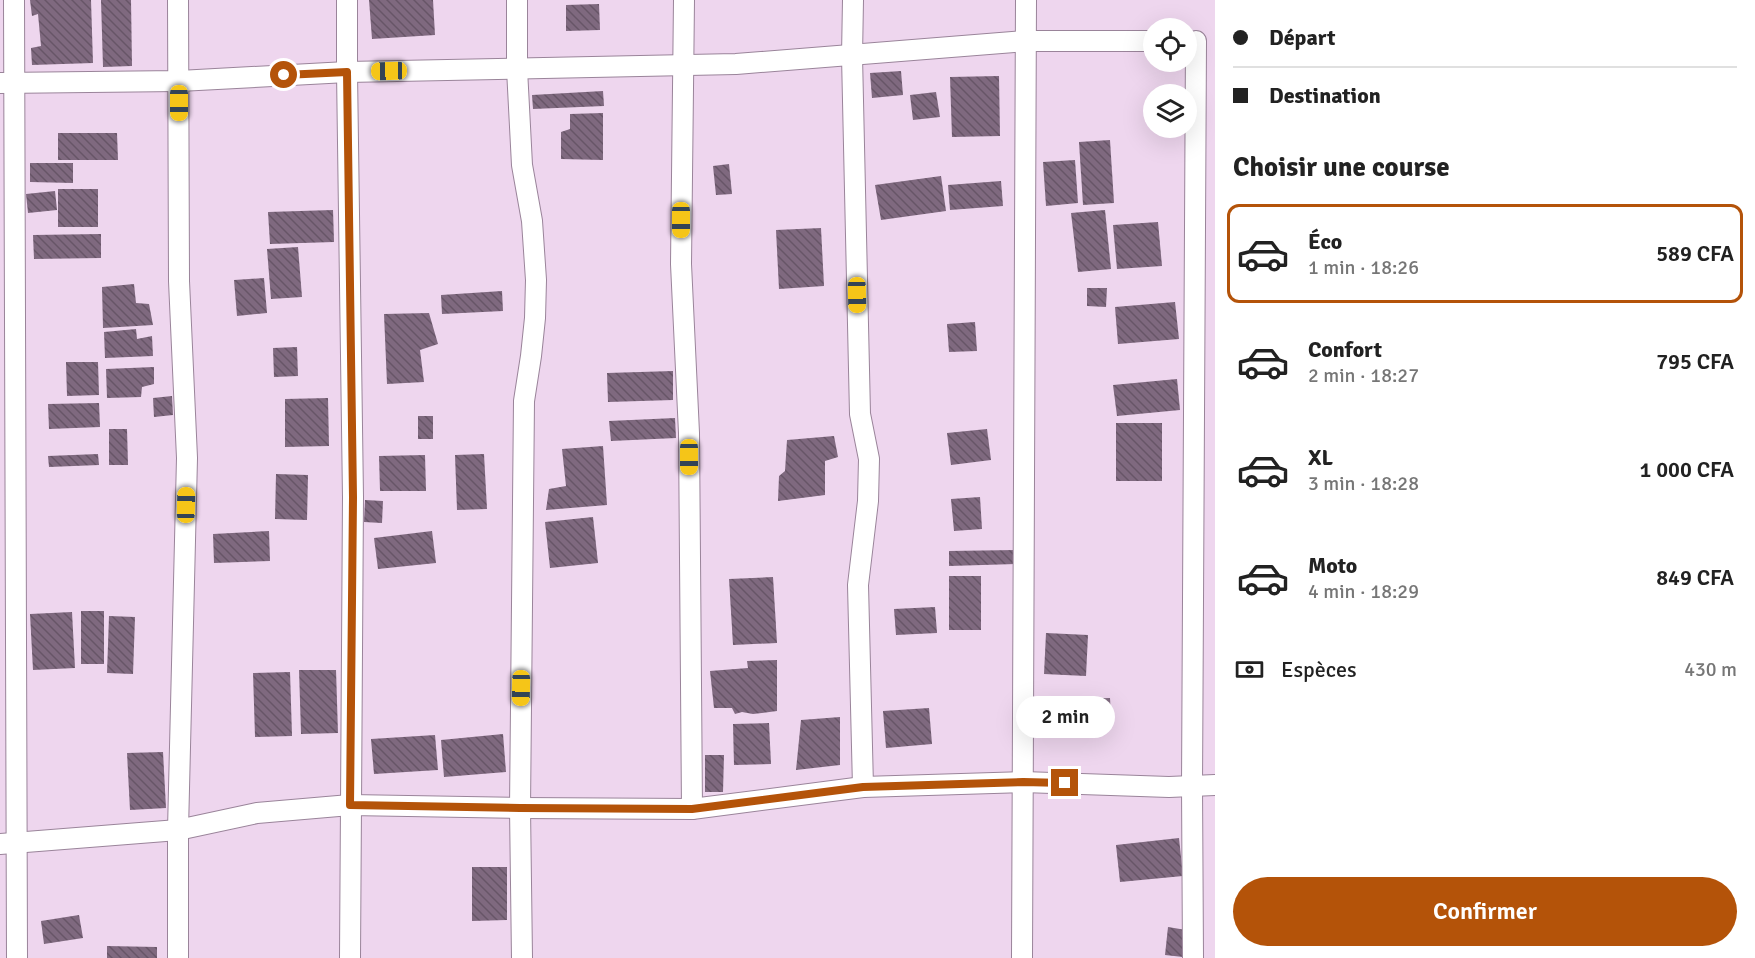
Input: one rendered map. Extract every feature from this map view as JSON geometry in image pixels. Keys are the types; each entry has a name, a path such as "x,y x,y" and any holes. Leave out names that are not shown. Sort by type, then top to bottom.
{"street":[{"path":"14,0 7,82 8,843 17,958"},
{"path":"178,0 179,281 187,458 178,830 178,958"},
{"path":"347,0 353,497 350,958"},
{"path":"517,0 517,69 522,165 532,221 536,280 535,318 524,401 520,808 522,958"},
{"path":"684,0 681,264 689,433 692,809"},
{"path":"853,0 852,56 860,414 869,459 868,501 858,585 863,787"},
{"path":"1023,958 1026,0"},
{"path":"7,82 179,81 347,72 736,64 1026,41 1143,41"},
{"path":"1193,958 1192,786 1199,41"},
{"path":"8,843 178,830 257,813 350,805 692,809 863,787 1023,782 1215,785"}],"building":[{"path":"30,0 91,0 93,63 32,65 31,48 41,46 38,14 32,16"},
{"path":"101,0 131,0 132,66 103,67"},
{"path":"369,0 433,0 435,35 372,39"},
{"path":"599,4 600,30 566,31 566,5"},
{"path":"901,71 903,95 872,98 870,73"},
{"path":"999,76 1000,136 952,137 950,77"},
{"path":"603,91 604,106 533,109 532,95"},
{"path":"936,92 940,117 913,120 910,95"},
{"path":"603,113 603,160 561,159 561,132 570,129 570,114"},
{"path":"58,133 117,133 118,160 58,160"},
{"path":"1110,140 1114,203 1083,205 1079,142"},
{"path":"1075,160 1078,203 1046,206 1043,162"},
{"path":"30,163 73,163 73,183 30,182"},
{"path":"729,164 732,194 716,195 713,166"},
{"path":"941,176 946,211 881,220 875,185"},
{"path":"1001,181 1003,206 950,210 948,185"},
{"path":"58,189 98,189 98,227 58,227"},
{"path":"55,191 57,210 28,213 26,194"},
{"path":"333,210 334,242 270,244 268,212"},
{"path":"1105,210 1111,269 1078,272 1071,213"},
{"path":"1158,222 1162,266 1117,269 1113,225"},
{"path":"821,228 824,286 779,289 776,230"},
{"path":"101,234 101,258 34,259 33,235"},
{"path":"298,247 302,297 271,299 267,249"},
{"path":"264,278 267,313 237,316 234,280"},
{"path":"134,284 136,303 149,304 153,325 103,328 102,287"},
{"path":"1087,288 1107,288 1106,307 1087,306"},
{"path":"502,291 503,311 442,314 441,295"},
{"path":"1175,302 1179,339 1118,344 1115,307"},
{"path":"429,313 438,344 420,350 424,382 387,384 384,314"},
{"path":"975,322 977,351 949,352 947,324"},
{"path":"136,329 137,339 152,336 153,356 105,358 104,332"},
{"path":"297,347 298,376 274,377 273,348"},
{"path":"66,362 98,362 99,395 67,396"},
{"path":"154,367 154,384 142,387 141,397 107,398 106,369"},
{"path":"673,371 673,400 608,402 607,373"},
{"path":"1177,379 1180,410 1117,416 1113,385"},
{"path":"172,396 173,415 154,417 153,398"},
{"path":"328,398 329,446 285,447 285,399"},
{"path":"99,403 100,427 49,429 48,404"},
{"path":"418,416 433,416 433,439 418,439"},
{"path":"675,418 676,438 611,441 609,421"},
{"path":"1116,423 1162,423 1162,481 1116,481"},
{"path":"109,429 127,429 128,465 109,465"},
{"path":"987,429 991,460 951,465 947,433"},
{"path":"834,436 838,457 825,461 825,495 778,501 779,476 785,471 787,440"},
{"path":"603,446 607,505 546,510 549,489 566,486 562,449"},
{"path":"98,454 99,465 49,467 48,456"},
{"path":"484,454 487,509 457,510 455,455"},
{"path":"425,455 426,491 380,491 379,456"},
{"path":"276,474 308,475 307,520 275,519"},
{"path":"980,497 982,529 954,531 951,499"},
{"path":"365,500 383,501 382,523 364,522"},
{"path":"593,517 598,563 550,568 545,522"},
{"path":"269,531 270,561 214,563 213,534"},
{"path":"432,531 436,563 378,569 374,538"},
{"path":"1016,550 1016,564 949,566 949,551"},
{"path":"949,576 981,576 981,630 949,630"},
{"path":"773,577 777,643 733,645 729,579"},
{"path":"935,607 937,633 896,635 894,609"},
{"path":"81,611 104,611 104,664 81,664"},
{"path":"72,612 75,668 33,670 30,614"},
{"path":"109,616 135,617 133,674 107,673"},
{"path":"1046,633 1088,635 1086,676 1044,674"},
{"path":"777,660 777,711 735,714 732,708 714,708 710,671 748,668 747,661"},
{"path":"299,670 336,670 338,733 301,734"},
{"path":"290,672 292,736 255,737 253,673"},
{"path":"1110,698 1111,716 1044,718 1043,700"},
{"path":"929,708 932,744 886,748 883,711"},
{"path":"840,717 840,765 796,770 801,720"},
{"path":"769,723 771,764 734,765 733,724"},
{"path":"503,734 506,772 444,777 441,740"},
{"path":"435,735 438,770 374,774 371,739"},
{"path":"163,752 166,808 130,810 127,753"},
{"path":"705,755 724,755 723,792 705,792"},
{"path":"1179,838 1183,876 1120,882 1116,845"},
{"path":"472,867 507,867 507,920 472,921"},
{"path":"79,915 83,938 44,944 41,921"},
{"path":"1168,927 1186,930 1183,957 1165,955"},
{"path":"107,946 157,947 157,958 107,958"}],"route":[{"path":"284,75 347,72 353,497 350,805 692,809 863,787 1023,782 1065,783"}]}
